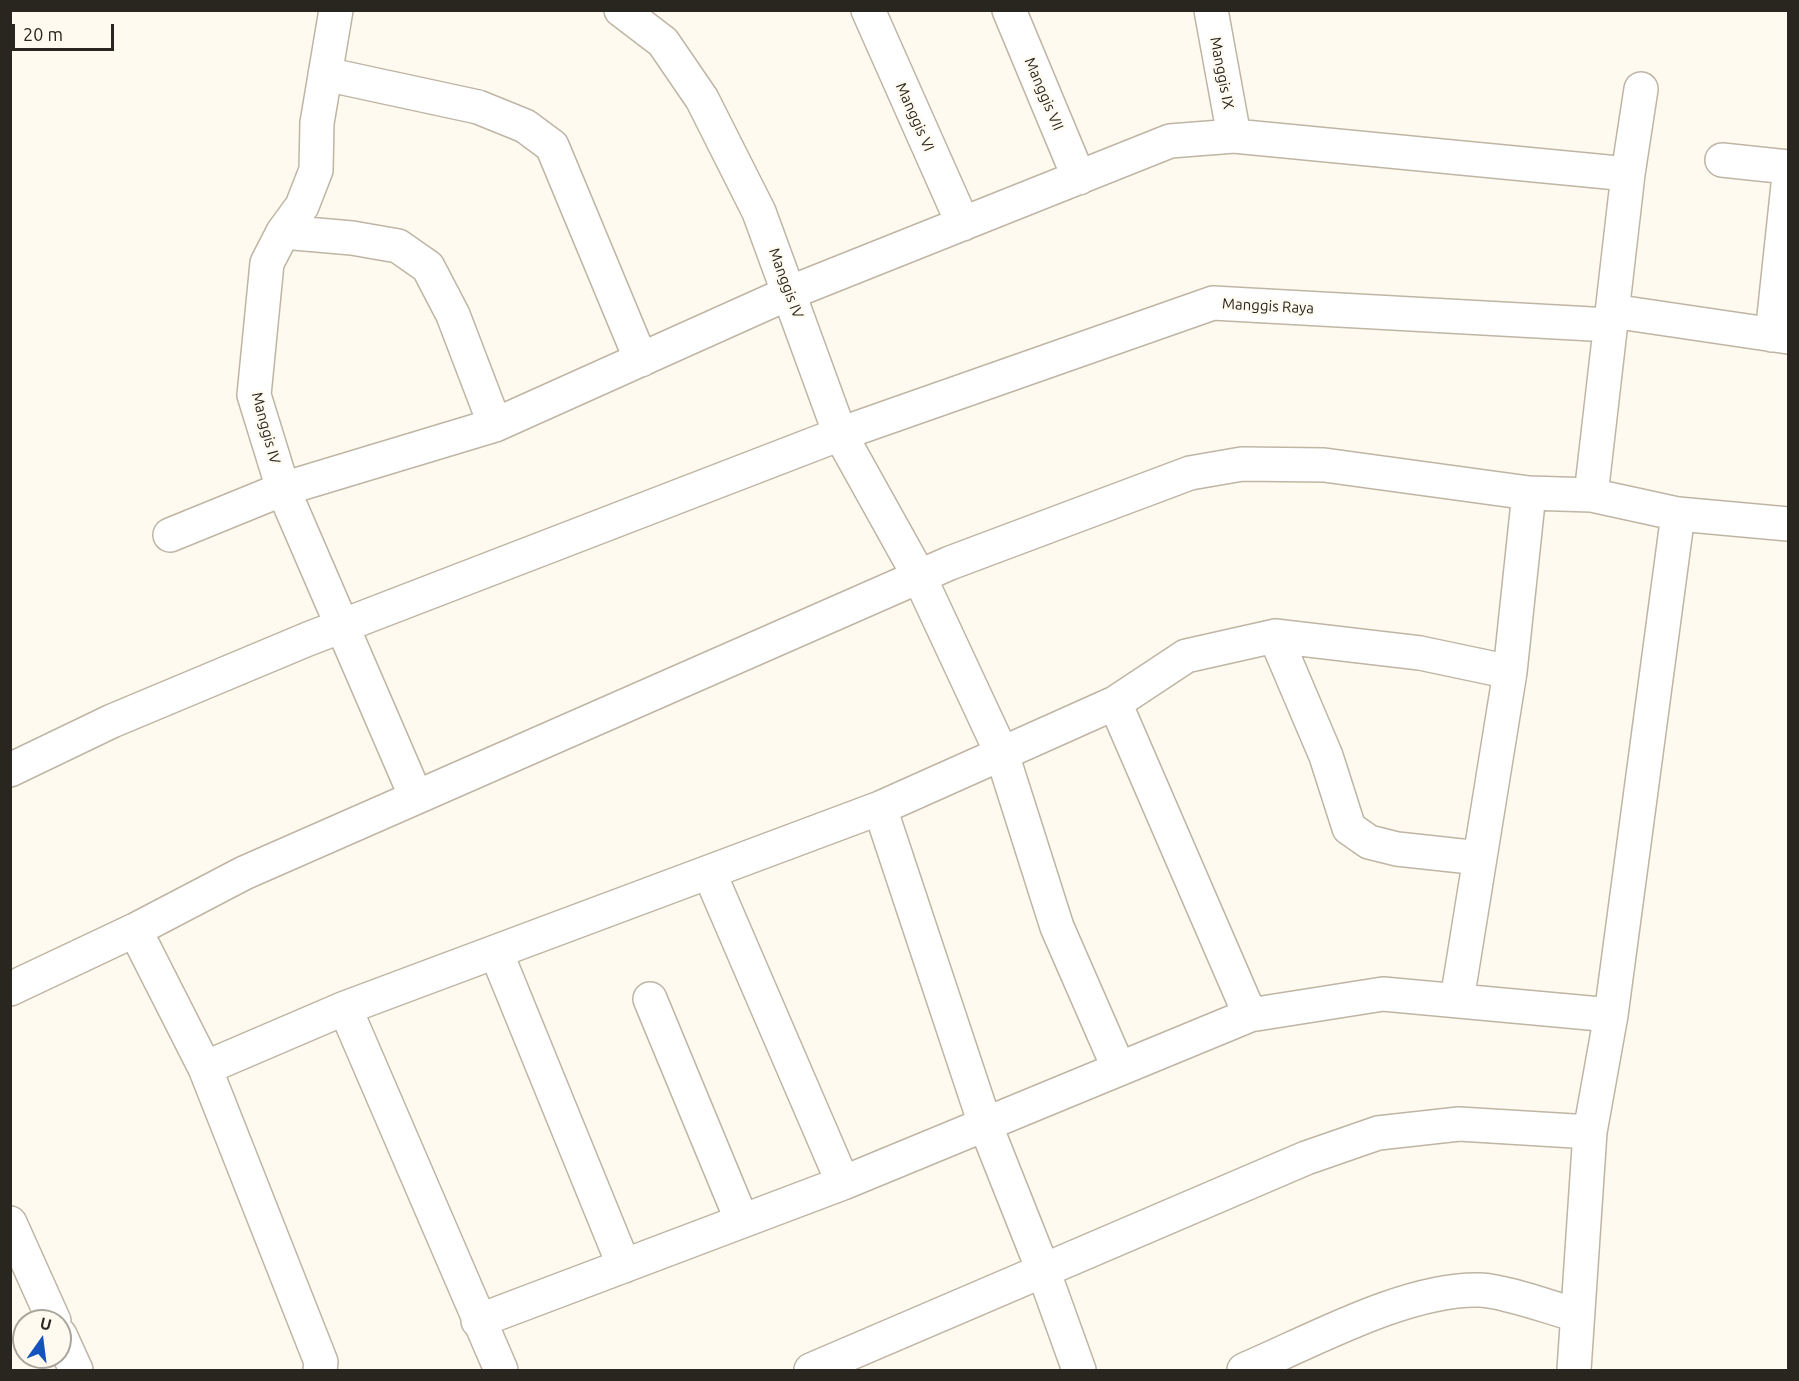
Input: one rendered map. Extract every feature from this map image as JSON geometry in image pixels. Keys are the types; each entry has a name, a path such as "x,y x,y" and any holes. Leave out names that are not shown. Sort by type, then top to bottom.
{"street":[{"name":"Manggis IV","path":"336,10 317,123 316,170 302,206 283,232 267,262 254,395 283,489 416,797"},
{"name":"Manggis IV","path":"621,10 663,42 702,99 759,212 840,434 919,576 1002,754 1057,927 1119,1069"},
{"name":"Manggis VI","path":"868,10 963,224"},
{"name":"Manggis VII","path":"1009,10 1079,178"},
{"name":"Manggis IX","path":"1211,10 1234,136"},
{"path":"325,74 478,107 525,126 552,146 642,360"},
{"path":"1591,495 1628,174 1641,89"},
{"path":"170,535 283,489 495,425 789,293 1170,141 1234,136 1628,174"},
{"path":"1722,160 1788,167"},
{"path":"1780,336 1788,185"},
{"path":"283,232 352,238 398,246 428,267 453,315 495,425"},
{"name":"Manggis Raya","path":"10,770 123,717 343,626 840,434 1213,303 1611,318 1780,336"},
{"path":"10,989 135,930 244,873 550,741 919,576 1190,473 1242,464 1324,465 1529,493 1591,495 1678,514 1788,524"},
{"path":"1457,1000 1510,672 1529,493"},
{"path":"1574,1371 1590,1132 1611,1016 1678,514"},
{"path":"205,1068 345,1008 879,808 1116,703 1186,656 1275,636 1420,653 1510,672"},
{"path":"1275,636 1326,756 1349,828 1369,842 1397,849 1480,858"},
{"path":"1116,703 1250,1015"},
{"path":"879,808 985,1124 1044,1270 1079,1371"},
{"path":"709,872 843,1183"},
{"path":"135,930 205,1068 321,1362 321,1371"},
{"path":"495,952 624,1266"},
{"path":"478,1321 843,1183 1250,1015 1383,994 1611,1016"},
{"path":"650,999 742,1221"},
{"path":"345,1008 501,1371"},
{"path":"810,1371 1306,1158 1378,1134 1459,1124 1590,1132"},
{"path":"10,1223 49,1309"},
{"path":"1244,1371 1396,1304 1455,1291 1482,1290 1577,1315"}]}
